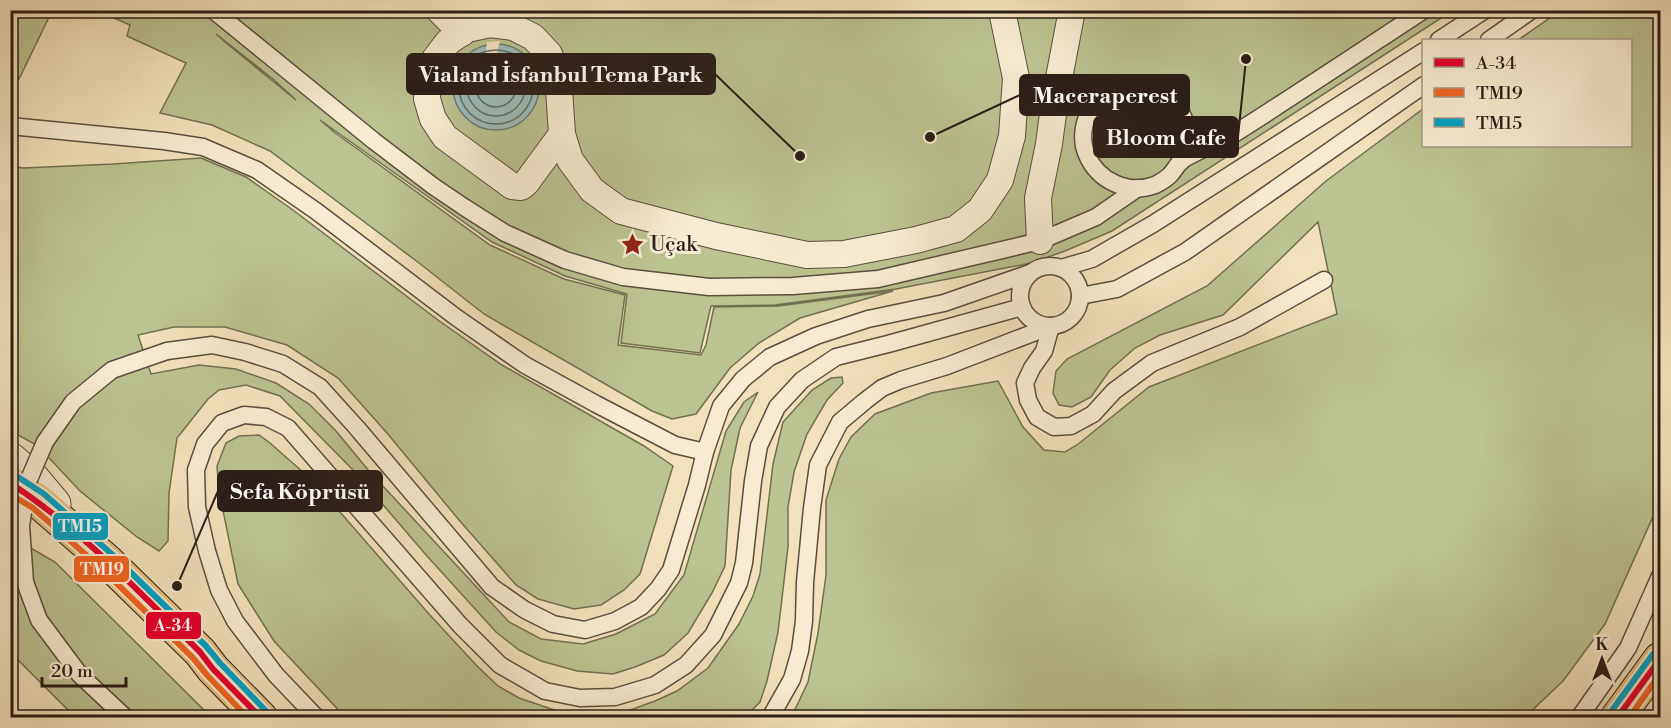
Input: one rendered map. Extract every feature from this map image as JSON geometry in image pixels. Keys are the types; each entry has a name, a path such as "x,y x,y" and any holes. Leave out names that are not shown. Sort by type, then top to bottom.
{"main road":[{"path":"10,483 38,501 108,562 200,652 251,712"},
{"path":"10,508 47,521 108,562"},
{"path":"1617,717 1660,659"}],"street":[{"path":"439,10 462,33"},
{"path":"561,134 526,183 521,187 512,186 445,137 433,119 427,99 428,78 435,59 448,42 467,29 490,24 513,27 533,37 549,54 558,75 561,134 570,160 592,189 621,211 716,236 807,255 844,254 916,240 956,229 980,210 1000,180 1012,136 1016,78 1003,11 989,10"},
{"path":"1040,241 1038,198 1072,10"},
{"path":"1016,96 1055,99"},
{"path":"10,459 33,479 108,562"}],"lane":[{"path":"213,10 374,141 464,207 505,233 565,260 623,277 709,287 793,286 878,279 1040,241 1096,217 1138,188"},
{"path":"1181,162 1230,137 1424,10"},
{"path":"1441,39 1485,10"},
{"path":"1490,39 1533,10"},
{"path":"1061,268 1092,259 1153,224 1422,52"},
{"path":"1137,85 1155,88 1170,97 1181,111 1187,127 1187,145 1181,162 1170,176 1155,185 1138,188 1122,187 1106,180 1094,168 1086,154 1083,138 1086,121 1093,106 1105,94 1120,87 1137,85"},
{"path":"1080,296 1117,289 1185,252 1422,86"},
{"path":"10,126 203,147 257,170 316,211 457,318 525,365 675,445 705,452"},
{"path":"126,717 80,675 39,620 25,582 21,526 27,484 45,442 73,402 112,370 167,351 212,345 283,364 320,387 492,587 525,610 554,624 585,630 615,621 640,607 658,590 671,570 705,452 721,406 743,379 770,357 816,336 868,318 944,303 1037,270 1053,266 1070,273 1077,280 1080,291 1077,311 1061,325 1041,325 1031,320 1022,307 1020,293 1022,284 1037,270 1040,241"},
{"path":"1051,326 1044,351 1025,383 1028,400 1037,417 1054,427 1071,426 1093,414 1114,391 1152,363 1240,327 1324,280"},
{"path":"317,717 276,675 235,621 219,590 197,507 196,470 205,444 222,423 244,416 266,417 288,428 460,625 500,665 545,691 580,698 615,697 655,685 686,665 713,634 739,583 744,563 759,446 777,407 802,380 836,357 888,345 1022,307"},
{"path":"770,717 792,679 800,651 812,508 818,465 840,422 882,388 1051,326"},
{"path":"1579,717 1628,648 1660,576"}],"green space":[{"path":"11,10 52,11 19,79 11,88"},
{"path":"98,11 1452,11 1112,231 1031,263 896,289 775,305 711,306 700,353 621,343 627,294 565,276 492,242 320,120 490,245 564,279 625,295 618,345 701,355 706,345 714,307 778,306 893,291 800,318 759,343 730,368 696,414 672,419 652,411 484,314 270,151 212,125 160,113 186,63 127,36 130,25","holes":["216,34 273,79 296,100"]},
{"path":"1560,11 1660,11 1660,501 1605,624 1563,681 1525,717 791,718 808,682 818,633 826,575 826,500 839,459 851,437 875,414 931,393 998,381 1023,427 1044,450 1065,452 1077,445 1149,387 1337,314 1318,222 1223,315 1160,335 1135,348 1110,370 1091,397 1072,407 1059,405 1053,393 1056,371 1067,359 1207,286 1326,181 1422,110 1422,147 1632,147 1632,39 1519,39"},
{"path":"201,158 246,177 502,365 644,446 673,466 640,574 624,590 601,605 574,609 538,599 516,585 338,378 287,345 225,327 174,327 138,335 151,374 199,365 236,369 276,383 309,404 509,622 541,639 583,644 616,634 655,614 684,575 726,431 744,402 758,392 740,428 731,470 725,566 688,633 664,655 613,674 577,671 541,661 519,650 496,632 354,471 280,396 246,385 219,390 208,399 177,438 169,493 168,541 159,551 137,537 80,491 38,446 11,431 10,166 23,168"},
{"path":"842,377 843,383 827,400 807,434 794,472 788,507 788,547 778,632 760,702 745,717 345,717 274,641 238,584 219,491 217,466 226,443 239,436 259,435 312,480 429,614 498,686 519,698 569,715 622,713 677,691 708,668 739,624 753,596 760,574 773,464 783,422 812,390 831,378"},
{"path":"10,536 55,562 211,717 75,717 11,653"}],"water":[{"path":"496,44 512,48 526,57 535,71 539,87 535,103 526,117 512,126 496,130 480,126 466,117 457,103 453,87 457,71 466,57 480,48"}],"pier":[{"path":"500,41 496,71 500,86 490,88 484,69 487,42"}],"transit line":[{"name":"TM15","path":"15,475 44,494 114,556 206,646 267,712"},
{"name":"A-34","path":"10,483 61,521 109,563 200,652 213,669 261,718"},
{"name":"TM19","path":"10,494 33,508 102,569 193,658 248,718"},
{"name":"TM15","path":"1610,713 1653,654"},
{"name":"A-34","path":"1617,718 1660,659"},
{"name":"TM19","path":"1629,718 1660,674"}],"place":[{"name":"Bloom Cafe","path":"1246,59"},
{"name":"Maceraperest","path":"930,137"},
{"name":"Vialand İsfanbul Tema Park","path":"800,156"},
{"name":"Uçak","path":"632,244"},
{"name":"Sefa Köprüsü","path":"177,586"}]}
